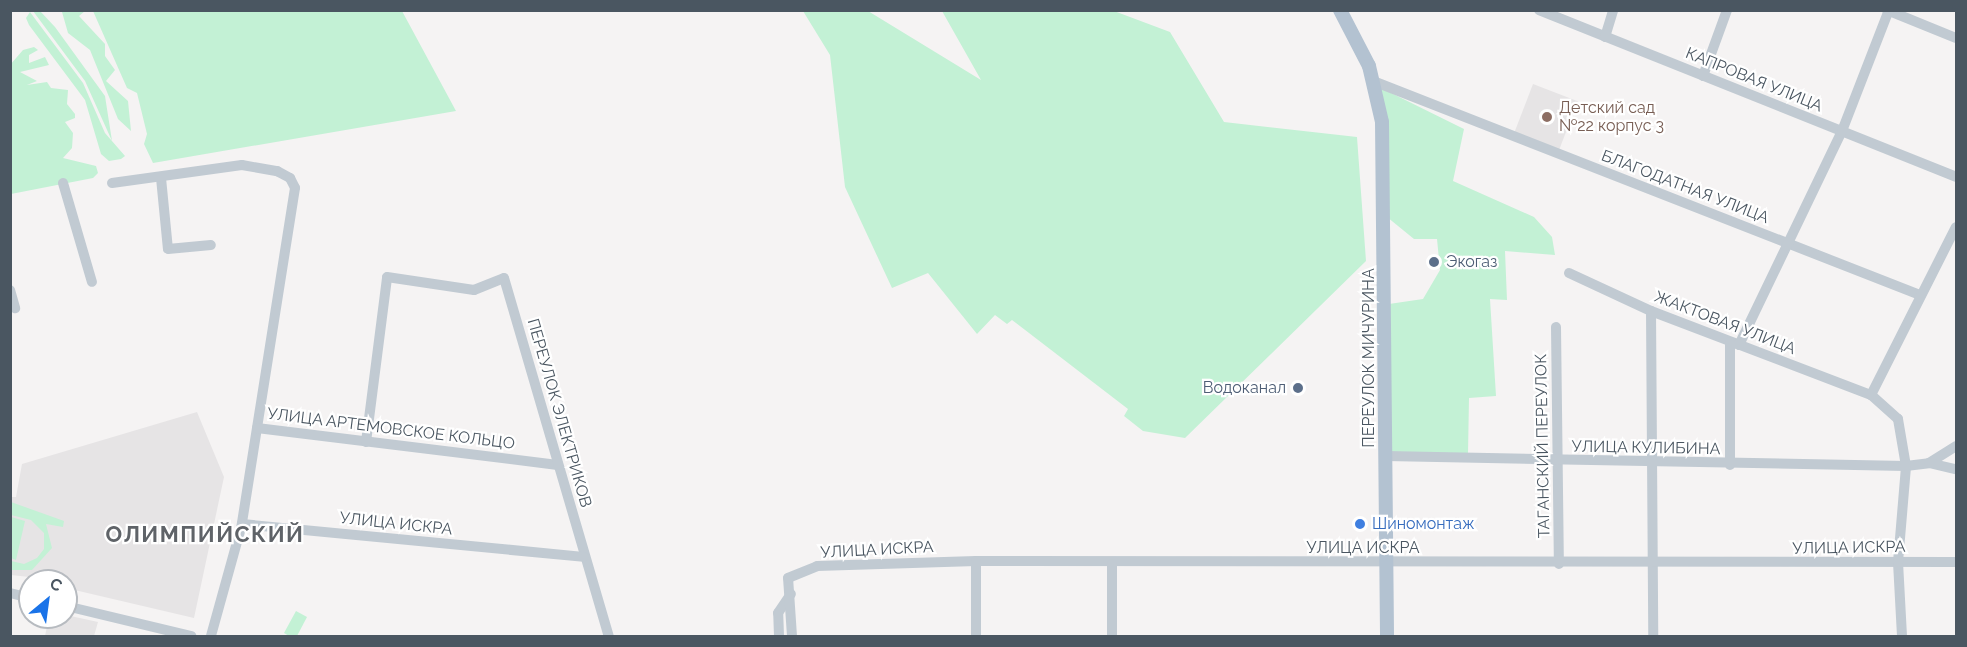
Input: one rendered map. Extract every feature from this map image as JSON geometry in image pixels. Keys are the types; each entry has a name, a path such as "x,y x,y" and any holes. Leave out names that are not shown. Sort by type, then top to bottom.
{"main road":[{"name":"ПЕРЕУЛОК МИЧУРИНА","path":"1341,10 1373,81 1382,133 1387,636"}],"street":[{"name":"КАПРОВАЯ УЛИЦА","path":"1539,10 1956,177"},
{"path":"1605,37 1613,10"},
{"path":"1703,76 1727,10"},
{"path":"1730,465 1735,343 1842,131 1888,11 1956,38"},
{"name":"БЛАГОДАТНАЯ УЛИЦА","path":"1373,81 1920,295"},
{"name":"УЛИЦА АРТЕМОВСКОЕ КОЛЬЦО","path":"161,177 242,165 290,178 295,188 257,428 558,465"},
{"path":"112,183 161,177 168,249 211,245"},
{"path":"63,183 92,282"},
{"path":"1902,636 1898,562 1906,466 1898,419 1871,394 1920,295 1952,248 1956,227"},
{"name":"ЖАКТОВАЯ УЛИЦА","path":"1569,273 1651,311 1871,394"},
{"name":"ПЕРЕУЛОК ЭЛЕКТРИКОВ","path":"366,442 387,277 474,290 504,278 609,636"},
{"path":"10,290 15,308"},
{"path":"1651,311 1653,636"},
{"name":"ТАГАНСКИЙ ПЕРЕУЛОК","path":"1556,327 1560,461 1558,564"},
{"path":"211,636 242,524 257,428"},
{"path":"1929,463 1956,446"},
{"name":"УЛИЦА КУЛИБИНА","path":"1386,456 1652,464 1906,466 1929,463"},
{"path":"1929,463 1956,469"},
{"name":"УЛИЦА ИСКРА","path":"242,524 584,557"},
{"path":"976,561 976,636"},
{"name":"УЛИЦА ИСКРА","path":"791,593 788,578 817,566 976,561 1112,564 1652,565 1956,562"},
{"path":"1112,564 1112,636"},
{"path":"779,636 778,613 791,593"},
{"path":"791,593 792,636"},
{"path":"78,609 191,636"}],"shaded area":[{"name":"Детский сад №22 корпус 3","path":"1533,84 1578,101 1559,150 1514,133"},
{"path":"197,412 224,477 194,618 78,591 78,569 18,569 18,576 11,575 11,497 16,497 22,464"},
{"path":"78,618 98,622 94,636 45,636 46,629 78,629"}],"green space":[{"path":"33,11 40,11 55,27 105,96 112,141 85,81"},
{"path":"85,11 79,16 105,44 105,56 115,70 106,81 128,101 131,131 118,119 90,50 68,33 62,12"},
{"path":"93,11 402,11 456,111 153,163 144,144 147,134 137,93 127,88"},
{"path":"803,11 868,11 981,80 942,11 1114,11 1170,32 1224,122 1357,137 1366,261 1185,438 1143,431 1124,416 1128,409 1012,320 1007,324 995,315 977,334 928,273 892,288 845,187 830,55"},
{"path":"30,12 83,83 105,133 125,156 121,159 109,161 101,154 85,100 29,25 26,18"},
{"path":"34,47 38,50 29,55 29,63 45,57 49,65 20,72 37,81 27,85 47,82 51,88 68,90 67,104 75,114 75,118 65,122 73,133 72,148 63,158 96,166 98,173 93,178 11,194 10,65 23,50"},
{"path":"1379,87 1464,129 1453,181 1534,217 1552,237 1555,255 1505,251 1507,300 1490,299 1496,396 1469,398 1468,454 1389,453 1389,304 1423,299 1440,270 1437,239 1414,239 1387,217"},
{"path":"11,502 64,521 63,527 46,524 52,548 33,569 11,570 11,561 24,564 37,558 44,549 44,533 31,520 11,515"},
{"path":"11,517 25,521 16,560 11,558"},
{"path":"296,611 307,617 297,636 289,636 284,633"}],"place":[{"name":"Детский сад №22 корпус 3","path":"1547,117"},
{"name":"Экогаз","path":"1434,262"},
{"name":"Водоканал","path":"1298,388"},
{"name":"Шиномонтаж","path":"1360,524"}],"district":[{"name":"ОЛИМПИЙСКИЙ","path":"205,535"}]}
